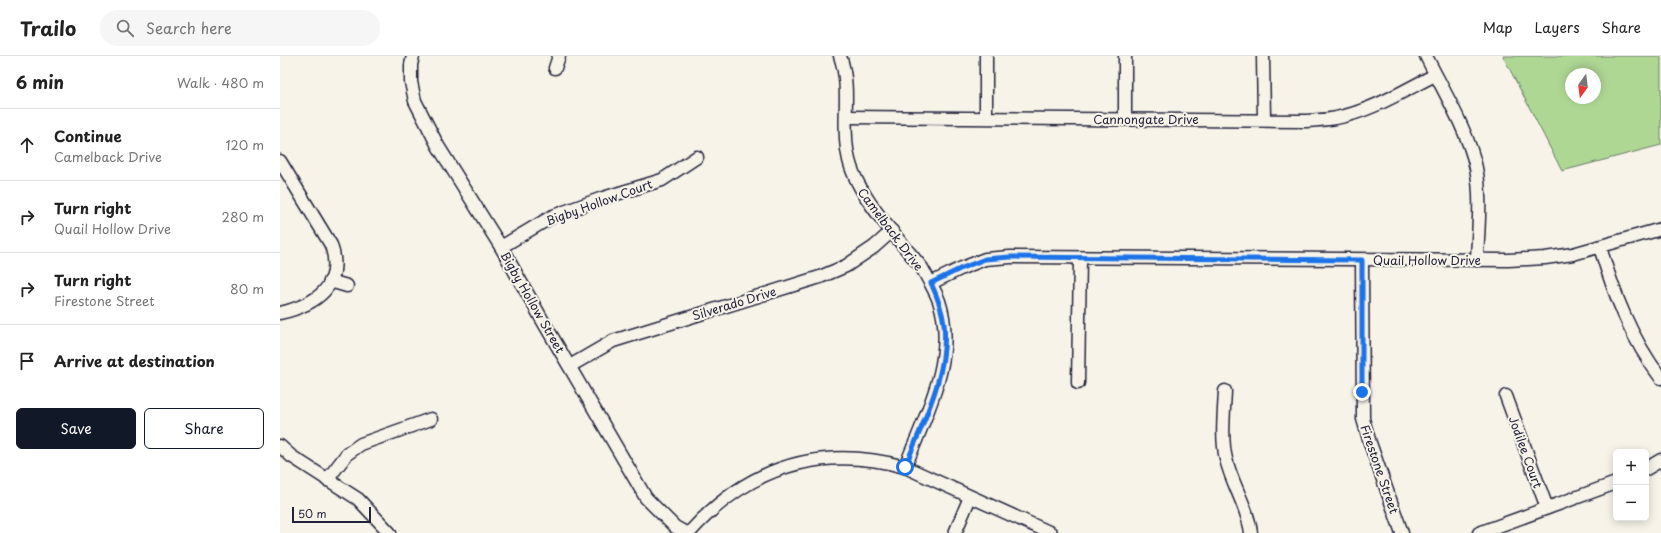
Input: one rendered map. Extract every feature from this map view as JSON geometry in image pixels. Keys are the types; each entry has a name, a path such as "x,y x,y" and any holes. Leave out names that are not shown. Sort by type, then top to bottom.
{"street":[{"name":"Bigby Hollow Street","path":"413,56 411,65 411,82 415,101 421,116 480,215 501,247 646,498 675,527 686,533"},
{"path":"555,68 559,56"},
{"name":"Camelback Drive","path":"840,56 846,80 847,155 856,182 892,231 922,268 931,283 939,302 944,324 942,362 938,383 905,467"},
{"path":"986,56 986,117"},
{"path":"1125,119 1126,56"},
{"path":"1263,56 1264,120"},
{"path":"1426,56 1470,146 1476,168 1478,188 1477,260"},
{"name":"Cannongate Drive","path":"847,117 986,117 1306,121 1335,119 1357,113 1381,103 1435,75"},
{"name":"Bigby Hollow Court","path":"501,247 553,216 600,199 662,180 697,156"},
{"path":"280,161 331,245 334,255 334,266 330,281 323,294 314,301 296,310 280,313"},
{"name":"Quail Hollow Drive","path":"931,283 985,259 1010,257 1362,260 1477,260 1545,258 1574,254 1661,228"},
{"name":"Silverado Drive","path":"570,366 613,341 820,277 846,266 874,247 892,231"},
{"path":"1600,247 1609,277 1623,314 1647,360 1661,378"},
{"path":"1078,383 1080,258"},
{"name":"Firestone Street","path":"1362,260 1363,419 1402,533"},
{"path":"330,281 347,286"},
{"path":"1225,391 1223,426 1226,460 1241,496 1251,533"},
{"name":"Jodilee Court","path":"1506,396 1547,508"},
{"path":"328,480 347,454 361,444 431,419"},
{"path":"280,446 291,456 358,500 390,533"},
{"path":"690,533 707,513 750,481 796,463 836,458 857,458 885,461 905,467 1051,533"},
{"path":"1649,468 1661,460"},
{"path":"1479,533 1613,484"},
{"path":"955,533 970,497"}],"green space":[{"path":"1503,56 1661,56 1661,145 1562,171"}],"route":[{"path":"905,467 938,383 942,362 944,324 939,302 931,283 985,259 1010,257 1362,260 1362,392"}]}
